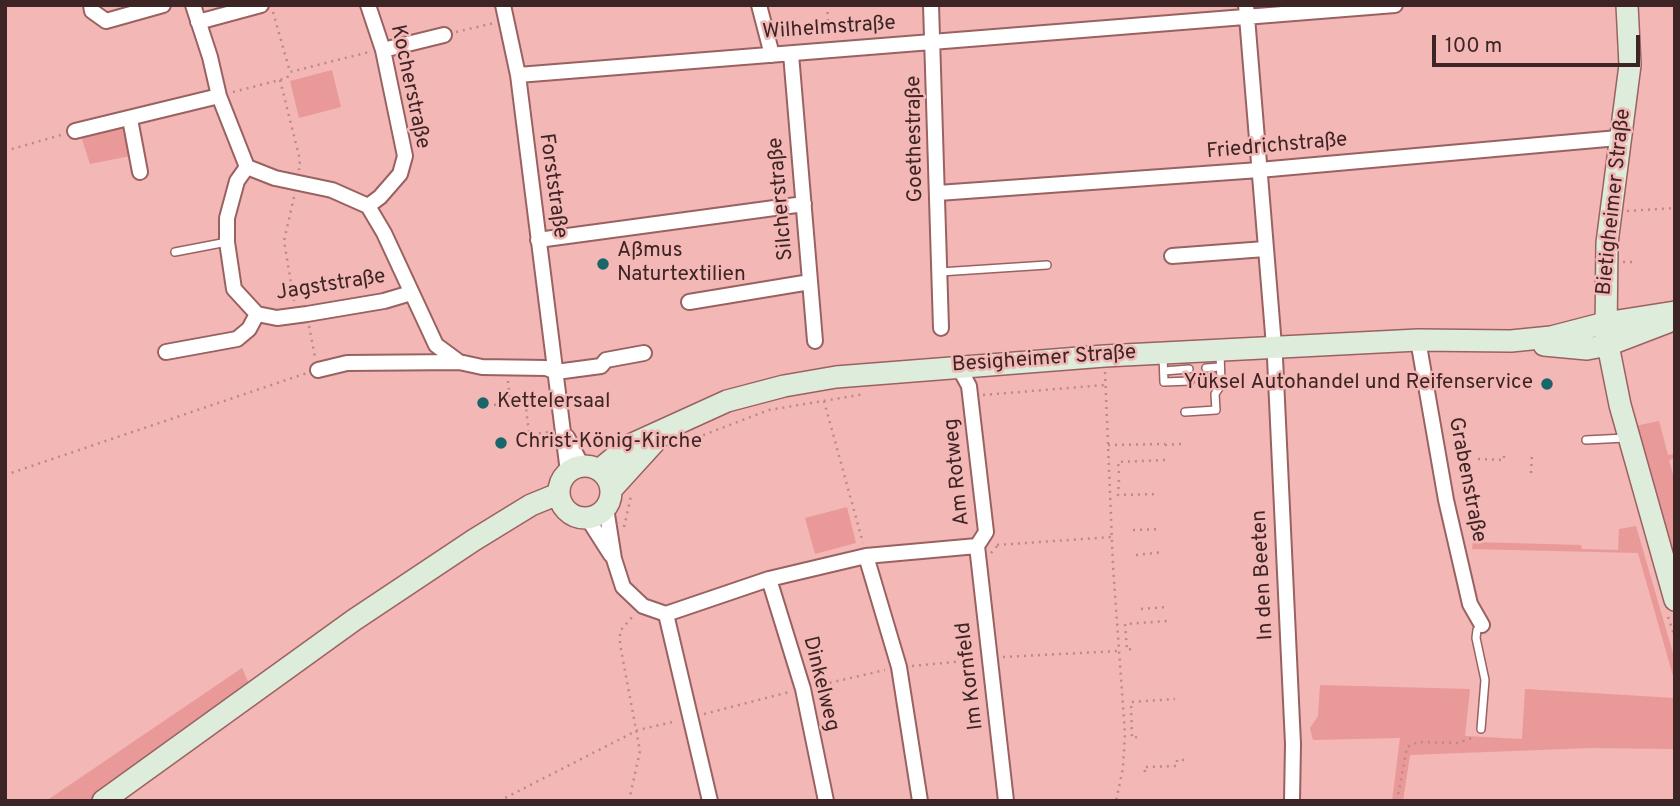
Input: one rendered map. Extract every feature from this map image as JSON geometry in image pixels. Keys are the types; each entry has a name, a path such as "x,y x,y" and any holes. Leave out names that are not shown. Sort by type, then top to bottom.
{"main road":[{"name":"Bietigheimer Straße","path":"1627,5 1630,65 1610,212 1605,274 1605,323 1630,438 1675,600"},
{"name":"Besigheimer Straße","path":"1511,341 1571,334 1605,323 1675,312"},
{"name":"Besigheimer Straße","path":"561,502 560,482 628,446 670,438 727,401 802,382 958,366 1105,356 1163,362 1220,359 1273,347 1418,340 1511,341 1575,348 1608,345 1675,318"},
{"path":"103,801 335,633 507,520 561,502 575,517 610,502 670,438"},
{"path":"583,469 610,502"}],"street":[{"path":"91,5 106,21 163,5"},
{"path":"192,5 219,96 247,167 298,183 332,190 368,205 384,233 436,345 458,362"},
{"path":"198,22 261,5"},
{"name":"Kocherstraße","path":"368,5 383,50 405,156 400,174 380,197 368,205"},
{"name":"Forststraße","path":"503,5 518,75 563,430 583,469"},
{"path":"759,5 772,55"},
{"name":"Goethestraße","path":"931,5 941,328"},
{"name":"Wilhelmstraße","path":"518,75 934,43 1247,12 1395,5"},
{"name":"In den Beeten","path":"1247,12 1273,347 1293,744 1292,801"},
{"path":"383,50 443,36"},
{"name":"Silcherstraße","path":"791,54 816,341"},
{"path":"75,131 219,96"},
{"path":"130,119 139,172"},
{"name":"Friedrichstraße","path":"938,193 1259,170 1618,138"},
{"name":"Jagststraße","path":"247,167 237,181 227,218 227,242 234,289 257,314 277,318 307,314 411,293"},
{"path":"538,240 804,204"},
{"path":"1172,256 1265,249"},
{"path":"689,302 810,282"},
{"name":"Jagststraße","path":"166,352 237,339 248,329 257,314"},
{"name":"Grabenstraße","path":"1418,340 1446,500 1470,604 1482,625"},
{"path":"318,370 347,363 458,362 482,367 546,368 556,372 601,366 606,360 644,353"},
{"name":"Am Rotweg","path":"666,614 769,579 866,556 976,546 986,532 969,386 958,366"},
{"path":"610,502 614,559 623,587 643,607 666,614 710,801"},
{"path":"610,502 614,559"},
{"name":"Im Kornfeld","path":"976,546 1006,801"},
{"path":"866,556 899,667 920,801"},
{"name":"Dinkelweg","path":"769,579 803,689 826,801"}],"lane":[{"path":"175,252 227,242"},
{"path":"940,272 1047,265"},
{"path":"1206,368 1220,359"},
{"path":"1185,412 1216,410 1215,394 1221,385 1220,359"},
{"path":"1189,369 1163,362 1164,382 1190,381"},
{"path":"1207,380 1221,380"},
{"path":"1586,440 1630,438"},
{"path":"1480,729 1485,680 1476,638 1477,630 1482,625"}],"path":[{"path":"219,96 287,78 290,72 271,5"},
{"path":"827,5 829,50"},
{"path":"443,36 507,20"},
{"path":"290,72 383,50"},
{"path":"5,475 318,370 307,314 295,305 284,241 298,183 300,160 280,80"},
{"path":"5,150 75,131"},
{"path":"1610,212 1675,208"},
{"path":"1617,262 1637,262"},
{"path":"1105,356 1124,753 1116,801"},
{"path":"506,367 510,402"},
{"path":"802,382 824,400 866,556"},
{"path":"969,386 978,396 1105,385"},
{"path":"670,438 769,410 869,393"},
{"path":"494,405 525,399 527,434 563,430"},
{"path":"1108,446 1181,444"},
{"path":"1478,460 1504,460 1504,454"},
{"path":"1531,472 1532,455"},
{"path":"1109,472 1119,472 1118,461 1165,460"},
{"path":"1110,479 1118,480 1118,495 1159,494"},
{"path":"610,502 622,533"},
{"path":"1133,530 1160,529"},
{"path":"976,546 1112,537"},
{"path":"1136,555 1164,552"},
{"path":"629,801 640,751 620,644 621,631 643,607"},
{"path":"1141,609 1166,607"},
{"path":"1130,649 1127,650 1125,624 1167,621"},
{"path":"499,801 638,730 803,689 899,667 990,658 1119,651"},
{"path":"1137,737 1132,738 1131,702 1175,699"},
{"path":"1132,724 1137,724"},
{"path":"1397,801 1407,747 1418,742 1458,743 1473,737 1480,729"},
{"path":"1144,772 1144,767 1177,766 1177,760 1184,760"}],"shaded area":[{"path":"332,70 341,107 299,118 290,81"},
{"path":"120,125 125,128 130,156 90,164 81,136"},
{"path":"1659,421 1668,455 1675,454 1675,458 1669,460 1675,482 1675,566 1635,426"},
{"path":"847,507 856,543 815,554 805,518"},
{"path":"1636,526 1675,660 1675,683 1638,553 1472,549 1473,542 1581,545 1582,549 1618,550 1619,529"},
{"path":"242,668 256,699 110,801 46,801"},
{"path":"1320,685 1470,689 1465,736 1522,739 1525,689 1675,698 1675,749 1590,748 1410,755 1403,801 1392,801 1400,738 1313,740 1310,728 1318,716"}],"place":[{"name":"Aßmus Naturtextilien","path":"603,264"},
{"name":"Yüksel Autohandel und Reifenservice","path":"1547,384"},
{"name":"Kettelersaal","path":"483,403"},
{"name":"Christ-König-Kirche","path":"501,443"}]}
